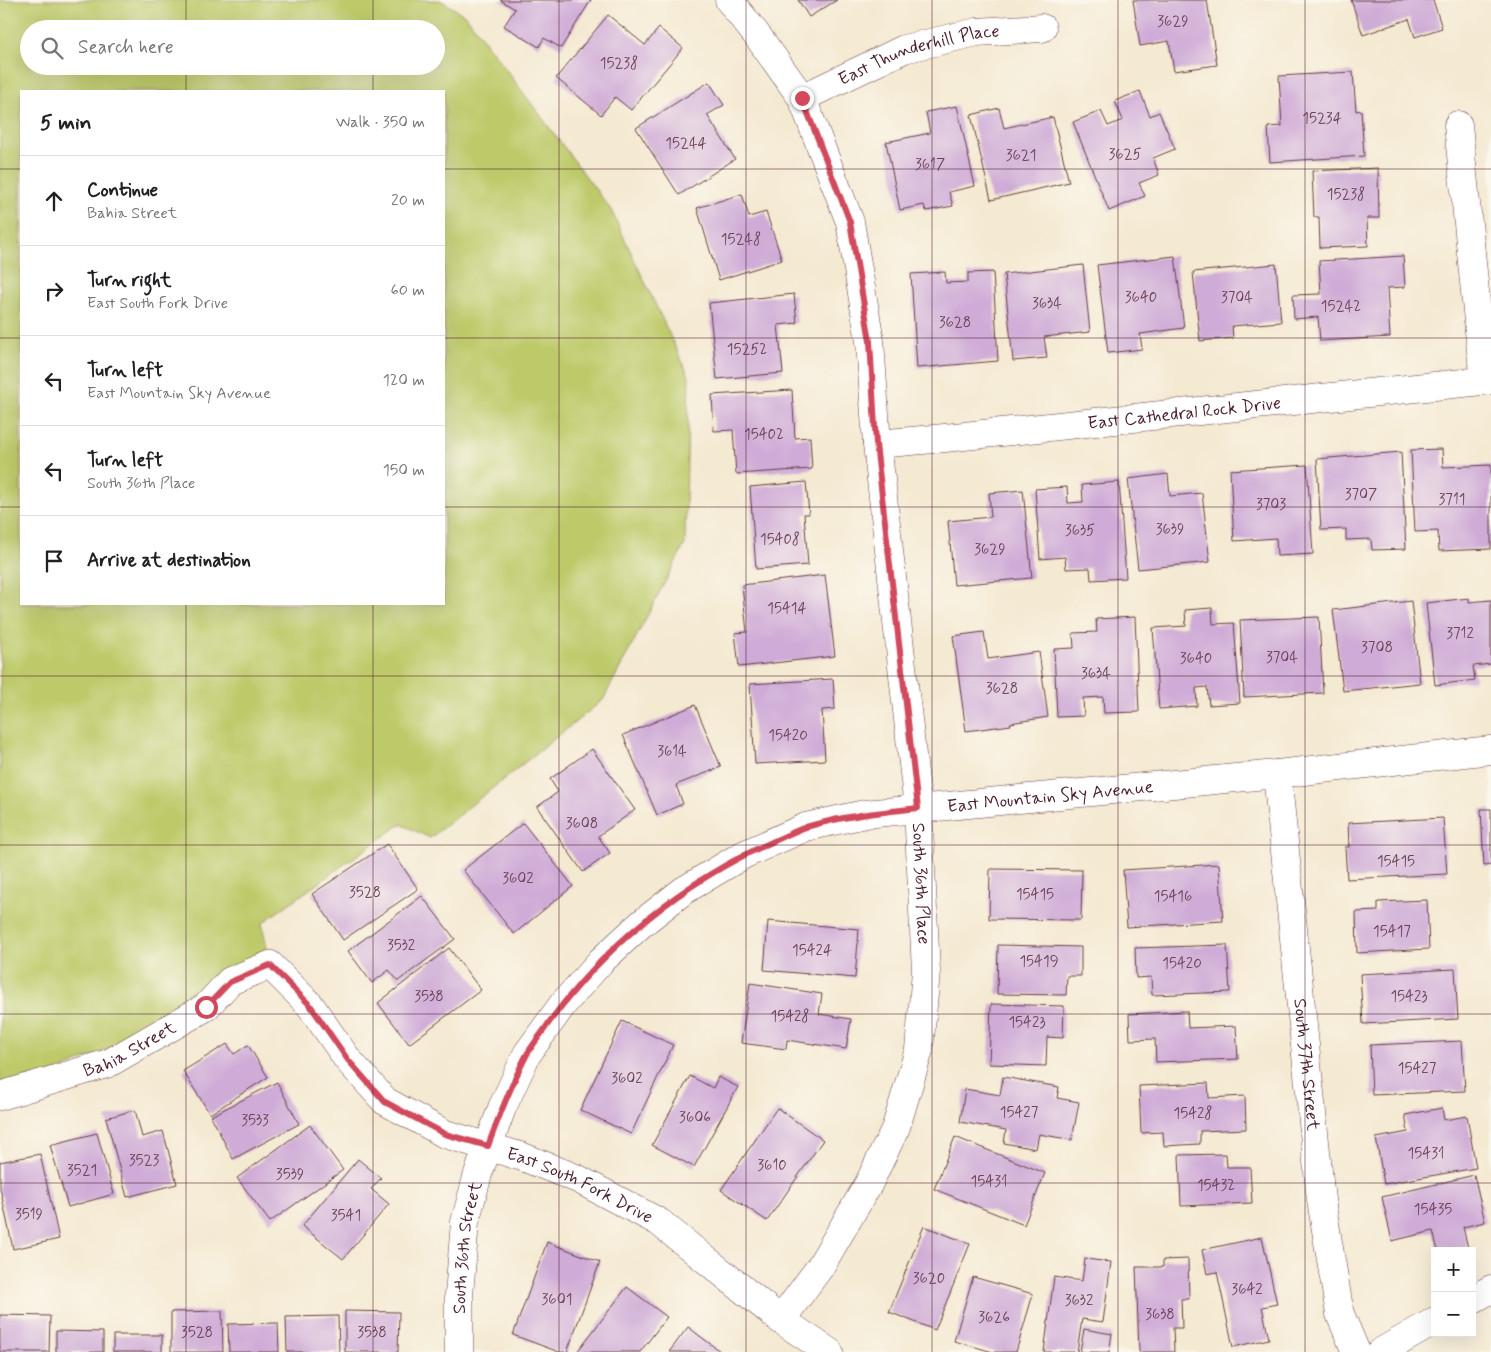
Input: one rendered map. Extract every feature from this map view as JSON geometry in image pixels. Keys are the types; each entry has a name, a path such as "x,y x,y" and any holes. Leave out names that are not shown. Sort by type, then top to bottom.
{"street":[{"name":"South 36th Place","path":"728,0 759,38 802,98 850,222 870,341 876,444 918,808 926,972 919,1050 896,1127 869,1183 820,1267 781,1320"},
{"name":"East Thunderhill Place","path":"802,98 904,49 977,32 1042,28"},
{"path":"1458,125 1488,380"},
{"name":"East Cathedral Rock Drive","path":"876,444 1488,380"},
{"name":"East Mountain Sky Avenue","path":"488,1146 502,1108 527,1054 563,1004 601,961 640,924 683,892 743,855 806,827 865,814 918,808 1277,774 1491,750"},
{"name":"South 37th Street","path":"1277,774 1321,1200 1340,1314 1356,1352"},
{"name":"East South Fork Drive","path":"270,965 310,1005 348,1060 385,1102 445,1134 523,1157 578,1179 659,1222 781,1320 829,1352"},
{"name":"Bahia Street","path":"0,1096 109,1062 206,1007 230,982 270,965"},
{"name":"South 36th Street","path":"459,1352 459,1295 465,1222 488,1146"},
{"path":"1476,1298 1491,1289"},
{"path":"1381,1352 1431,1323"}],"green space":[{"path":"0,0 440,0 466,16 611,210 689,376 685,544 603,700 430,838 401,824 262,923 270,965 206,1007 0,1096"}],"building":[{"path":"500,0 591,0 561,48 544,38 539,47 504,26 515,9"},
{"path":"798,0 837,0 809,17"},
{"path":"1133,0 1207,0 1217,65 1174,71 1169,41 1140,46"},
{"path":"1351,0 1433,0 1442,28 1415,37 1409,19 1363,35"},
{"path":"608,15 645,45 659,28 683,48 631,110 615,97 601,115 556,78"},
{"path":"1353,72 1356,111 1361,110 1364,156 1270,162 1268,127 1282,126 1279,76"},
{"path":"709,82 724,105 707,115 735,159 679,195 636,128"},
{"path":"1140,91 1150,116 1159,112 1175,149 1153,158 1159,175 1139,183 1145,196 1109,211 1073,122 1101,111 1108,126 1123,120 1115,101"},
{"path":"957,106 975,186 949,192 953,206 926,211 924,205 900,210 886,142 930,133 926,112"},
{"path":"999,108 1004,128 1053,117 1069,182 991,200 971,115"},
{"path":"1378,168 1379,218 1367,218 1368,246 1320,248 1319,217 1314,217 1312,171"},
{"path":"742,194 749,217 766,212 782,260 719,280 697,208"},
{"path":"1175,256 1184,328 1140,334 1142,349 1108,353 1097,265"},
{"path":"1403,256 1405,287 1387,288 1390,337 1320,341 1318,317 1294,319 1293,295 1321,294 1319,261"},
{"path":"1276,264 1281,322 1232,326 1233,338 1200,341 1193,272"},
{"path":"1083,265 1090,332 1044,337 1047,358 1013,361 1004,274"},
{"path":"945,272 946,283 968,282 968,273 993,272 998,361 917,368 911,274"},
{"path":"794,294 797,323 778,325 783,373 717,379 709,303"},
{"path":"792,390 795,438 810,437 812,469 736,474 733,430 714,431 712,395"},
{"path":"1442,449 1443,467 1491,465 1491,549 1439,551 1438,531 1415,532 1411,450"},
{"path":"1401,452 1406,549 1372,550 1371,539 1346,540 1346,529 1321,530 1317,459"},
{"path":"1307,465 1313,554 1277,556 1276,538 1234,541 1230,470"},
{"path":"1168,474 1170,496 1202,493 1210,562 1138,569 1128,479"},
{"path":"806,482 809,514 804,514 808,565 756,569 750,487"},
{"path":"1119,482 1126,578 1091,580 1090,568 1066,569 1065,557 1040,559 1035,489 1067,487 1068,503 1083,502 1082,485"},
{"path":"1023,490 1032,578 954,585 948,521 991,517 989,493"},
{"path":"825,575 835,656 739,667 735,633 747,632 742,585"},
{"path":"1469,598 1469,602 1491,600 1491,664 1473,666 1475,680 1435,685 1426,603"},
{"path":"1411,601 1420,683 1343,691 1333,610"},
{"path":"1212,608 1213,624 1234,623 1240,703 1209,705 1207,687 1196,688 1197,706 1159,709 1153,628 1186,626 1185,610"},
{"path":"1135,617 1139,712 1104,713 1103,697 1083,698 1084,716 1057,717 1054,649 1074,648 1073,633 1097,632 1096,619"},
{"path":"1319,617 1323,693 1244,697 1240,620"},
{"path":"984,632 988,659 1039,652 1048,717 1010,723 1011,725 966,731 953,636"},
{"path":"833,679 835,709 822,710 825,760 755,764 750,684"},
{"path":"695,705 721,767 676,785 683,804 657,815 623,735"},
{"path":"592,749 635,810 598,836 610,853 583,872 537,807 558,792 550,779"},
{"path":"1481,809 1491,809 1491,865 1484,866"},
{"path":"1443,818 1447,874 1347,879 1345,847 1349,847 1348,823"},
{"path":"523,823 573,886 514,934 463,870"},
{"path":"387,844 418,889 343,940 312,894"},
{"path":"1219,864 1223,921 1127,927 1123,870"},
{"path":"990,869 1082,870 1081,920 989,919"},
{"path":"422,896 455,939 398,981 389,970 372,983 348,951"},
{"path":"1427,900 1429,949 1357,953 1356,912 1378,911 1378,902"},
{"path":"768,921 859,929 855,978 764,970"},
{"path":"998,945 1081,947 1081,976 1067,976 1066,995 997,994"},
{"path":"1227,945 1230,992 1152,995 1151,977 1136,978 1135,948"},
{"path":"449,948 481,990 409,1044 378,1003"},
{"path":"1455,969 1458,1019 1363,1024 1360,974"},
{"path":"750,983 822,994 819,1014 851,1019 846,1049 787,1040 786,1049 741,1043"},
{"path":"991,1004 1064,1006 1063,1038 1047,1037 1046,1066 989,1064"},
{"path":"1187,1011 1188,1028 1236,1026 1238,1059 1156,1062 1155,1039 1130,1040 1129,1014"},
{"path":"622,1021 673,1045 631,1134 580,1110"},
{"path":"1462,1041 1465,1091 1372,1095 1370,1045"},
{"path":"227,1044 234,1054 248,1045 268,1077 210,1114 183,1071"},
{"path":"690,1076 713,1088 718,1077 738,1087 694,1167 652,1145"},
{"path":"1003,1077 1059,1087 1057,1098 1079,1102 1072,1140 1039,1134 1036,1149 1004,1143 1006,1130 960,1122 965,1089 1000,1095"},
{"path":"277,1082 299,1124 233,1159 211,1116"},
{"path":"1208,1083 1209,1098 1245,1096 1246,1129 1200,1131 1200,1144 1164,1146 1163,1132 1141,1133 1139,1086"},
{"path":"777,1108 823,1140 767,1221 721,1190"},
{"path":"1442,1108 1444,1120 1467,1116 1476,1168 1384,1184 1376,1138 1408,1132 1405,1115"},
{"path":"135,1110 142,1137 163,1131 177,1184 127,1197 106,1118"},
{"path":"310,1125 343,1170 270,1222 237,1178"},
{"path":"97,1133 114,1194 68,1207 50,1145"},
{"path":"955,1137 1045,1173 1024,1225 934,1189"},
{"path":"40,1154 59,1239 13,1249 0,1188 0,1162"},
{"path":"1226,1154 1227,1167 1250,1167 1252,1203 1181,1206 1179,1155"},
{"path":"358,1159 381,1178 371,1189 389,1204 343,1259 302,1226"},
{"path":"1474,1175 1485,1222 1463,1227 1468,1247 1437,1247 1433,1231 1392,1241 1382,1197"},
{"path":"924,1226 970,1244 935,1330 889,1312"},
{"path":"1262,1237 1277,1304 1262,1307 1269,1339 1233,1347 1217,1272 1207,1274 1202,1250"},
{"path":"547,1242 600,1262 567,1352 559,1352 513,1335"},
{"path":"1085,1259 1111,1262 1103,1322 1082,1319 1077,1352 1044,1352 1054,1277 1082,1281"},
{"path":"1188,1259 1189,1299 1181,1299 1182,1328 1173,1328 1174,1352 1139,1352 1136,1267 1163,1267 1163,1260"},
{"path":"973,1277 1033,1294 1016,1352 993,1352 954,1341"},
{"path":"627,1287 667,1317 640,1352 577,1352"},
{"path":"222,1311 223,1352 171,1352 171,1312"},
{"path":"345,1311 399,1312 398,1352 345,1352"},
{"path":"0,1315 50,1316 49,1352 0,1352"},
{"path":"338,1316 339,1352 287,1352 286,1317"},
{"path":"278,1323 279,1352 229,1352 228,1324"},
{"path":"688,1327 721,1352 669,1352"},
{"path":"1084,1329 1112,1334 1109,1352 1080,1352"},
{"path":"56,1331 103,1332 103,1352 56,1352"},
{"path":"113,1335 162,1335 162,1352 113,1352"}],"route":[{"path":"206,1007 230,982 270,965 310,1005 348,1060 385,1102 445,1134 488,1146 502,1108 527,1054 563,1004 601,961 640,924 683,892 743,855 806,827 865,814 918,808 876,444 870,341 850,222 802,98"}]}
